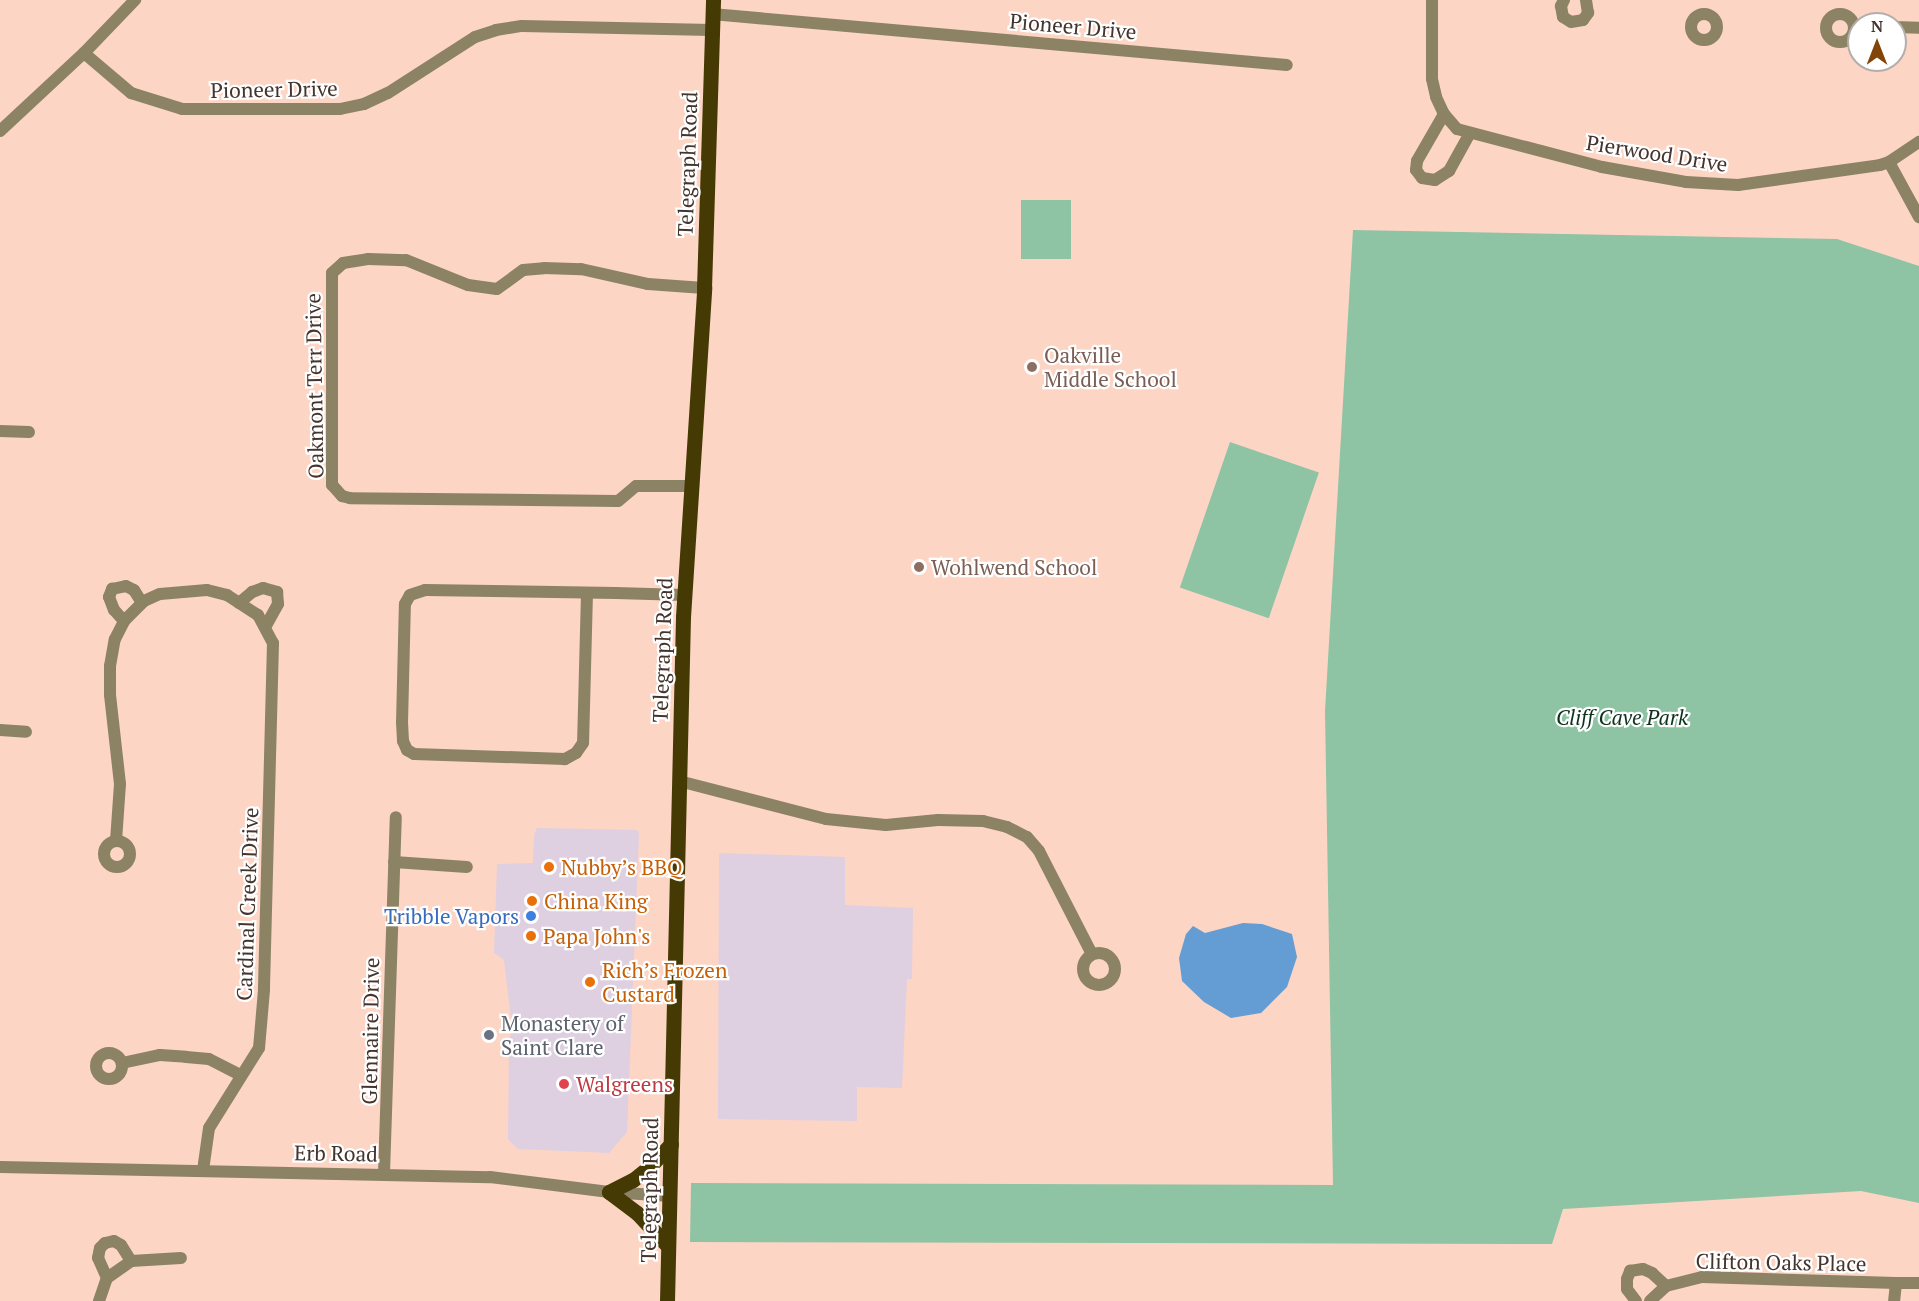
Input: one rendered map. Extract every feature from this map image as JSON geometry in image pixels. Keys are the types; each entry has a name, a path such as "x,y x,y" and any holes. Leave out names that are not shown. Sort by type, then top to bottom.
{"main road":[{"name":"Telegraph Road","path":"668,1301 684,595 704,288 712,7"},
{"path":"668,1246 637,1213 609,1192 641,1174 671,1144"}],"street":[{"path":"0,131 84,53 135,0"},
{"path":"1432,0 1432,79 1436,97 1444,114 1417,161 1416,170 1422,178 1435,180 1449,171 1470,133"},
{"path":"1564,0 1561,6 1563,17 1571,22 1583,20 1588,13 1586,0"},
{"name":"Pioneer Drive","path":"712,7 1287,65"},
{"name":"Pioneer Drive","path":"84,53 131,93 182,109 340,109 364,104 388,93 475,37 496,30 522,26 712,30"},
{"name":"Pierwood Drive","path":"1444,114 1457,129 1470,133 1602,167 1697,183 1748,184 1889,162 1917,149"},
{"path":"1889,162 1919,217"},
{"name":"Oakmont Terr Drive","path":"690,486 636,486 618,501 350,498 342,495 332,485 332,273 343,263 368,259 406,260 468,285 497,289 524,270 544,268 581,269 648,284 704,288"},
{"path":"0,431 29,432"},
{"path":"124,621 109,597 112,589 126,586 134,590 142,603"},
{"path":"239,603 252,592 264,588 277,592 278,604 265,627"},
{"name":"Cardinal Creek Drive","path":"116,841 120,784 110,694 110,666 115,639 124,621 142,603 160,594 182,590 207,590 227,595 258,615 273,643 264,990 259,1048 209,1128 203,1170"},
{"path":"587,593 583,743 576,753 565,759 414,754 407,750 403,741 402,723 405,604 410,595 425,590 587,593 684,595"},
{"path":"0,730 26,732"},
{"path":"679,781 826,819 886,825 938,820 983,821 1007,826 1027,837 1039,851 1092,954"},
{"name":"Glennaire Drive","path":"384,1173 396,816"},
{"path":"394,862 467,867"},
{"path":"122,1063 160,1055 209,1059 241,1075"},
{"name":"Erb Road","path":"0,1167 384,1173 490,1177 609,1192 670,1196"},
{"path":"99,1301 106,1278 98,1258 100,1248 105,1243 114,1241 121,1245 131,1261"},
{"path":"106,1278 131,1261 181,1258"},
{"path":"1636,1301 1627,1290 1630,1270 1643,1269 1652,1273 1666,1286"},
{"name":"Clifton Oaks Place","path":"1650,1301 1666,1286 1702,1277 1919,1283"},
{"name":"Clifton Oaks Place","path":"1894,1301 1896,1283"}],"shaded area":[{"path":"537,828 637,830 639,833 627,1132 609,1153 518,1149 508,1139 509,1045 512,1027 504,960 494,953 497,864 533,863 534,835"},
{"path":"719,853 845,857 845,905 913,908 912,979 907,979 902,1088 857,1087 857,1121 718,1119"}],"green space":[{"path":"1021,200 1071,200 1071,259 1021,259"},
{"name":"Cliff Cave Park","path":"1353,230 1837,239 1919,266 1919,1203 1861,1191 1563,1209 1552,1244 690,1242 691,1183 1333,1185 1325,711"},
{"path":"1230,442 1319,473 1269,618 1180,588"}],"water":[{"path":"1243,923 1262,924 1292,934 1297,957 1287,987 1261,1013 1231,1018 1204,1002 1182,981 1179,958 1186,934 1193,926 1205,933"}],"place":[{"name":"Oakville Middle School","path":"1032,367"},
{"name":"Wohlwend School","path":"919,567"},
{"name":"Nubby’s BBQ","path":"549,867"},
{"name":"China King","path":"532,901"},
{"name":"Tribble Vapors","path":"531,916"},
{"name":"Papa John's","path":"531,936"},
{"name":"Rich’s Frozen Custard","path":"590,982"},
{"name":"Monastery of Saint Clare","path":"489,1035"},
{"name":"Walgreens","path":"564,1084"}]}
